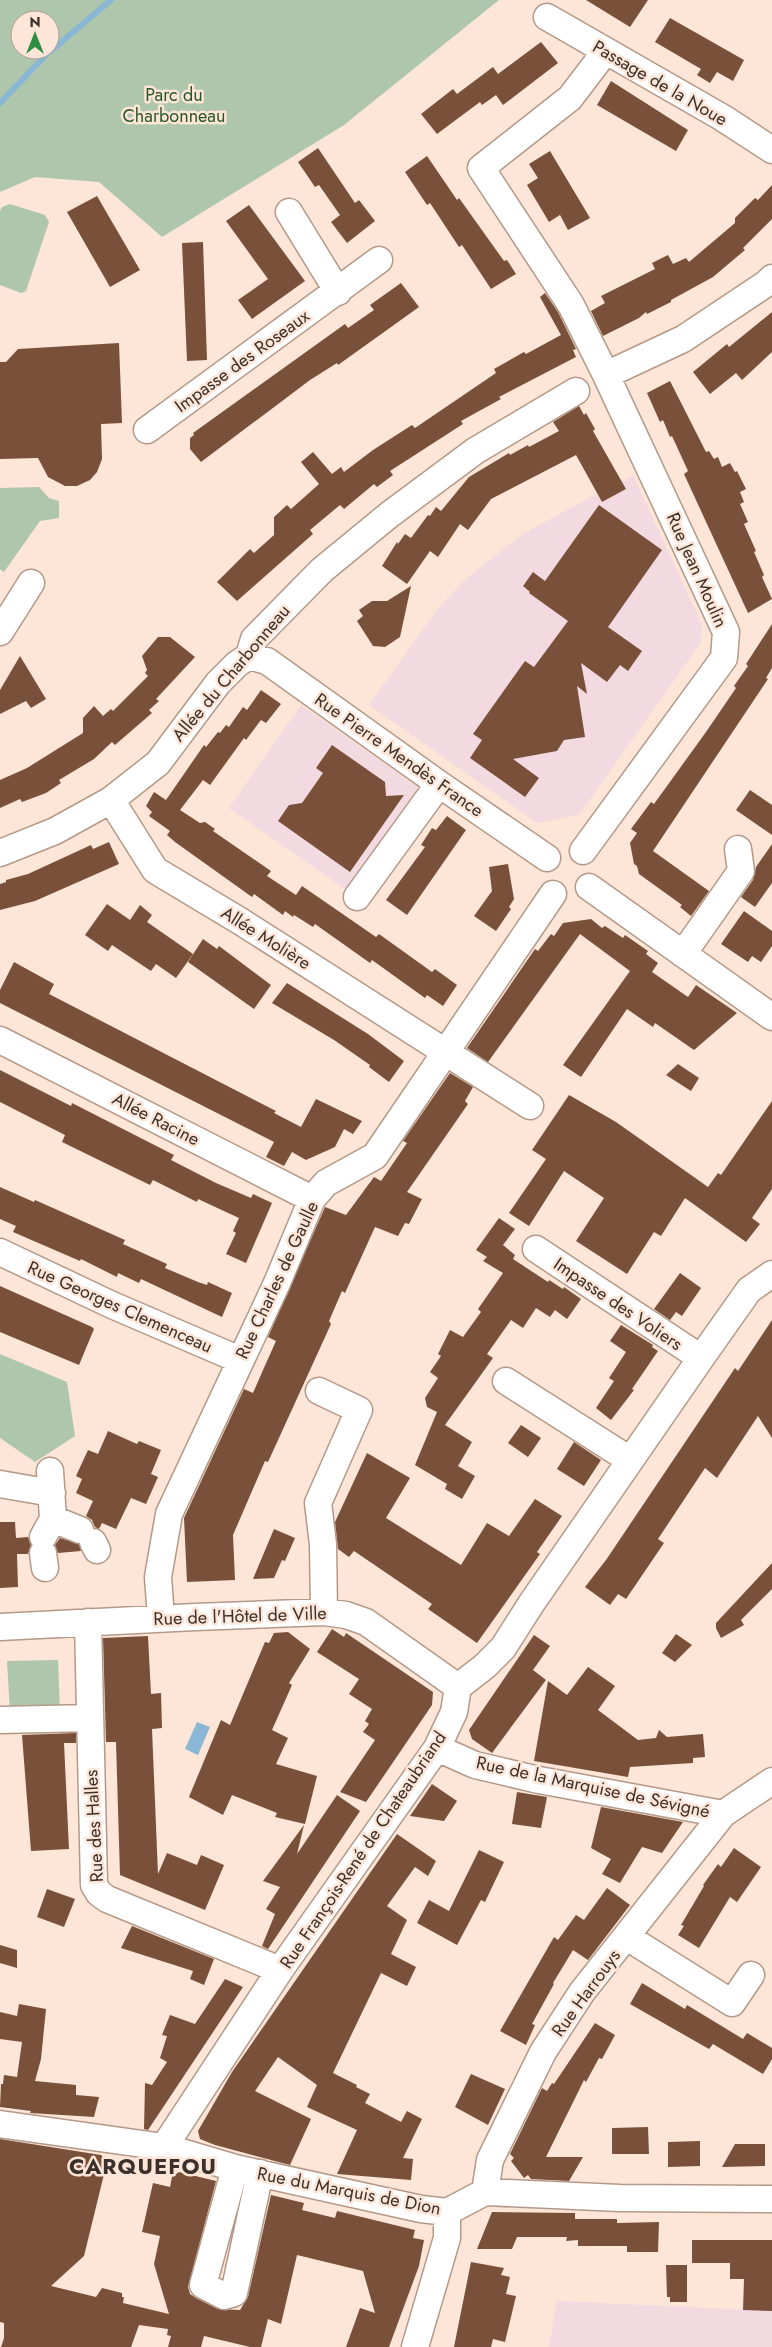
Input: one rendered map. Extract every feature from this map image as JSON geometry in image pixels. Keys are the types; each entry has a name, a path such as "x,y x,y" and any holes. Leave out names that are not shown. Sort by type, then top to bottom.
{"street":[{"name":"Passage de la Noue","path":"547,17 723,118 772,150"},
{"name":"Rue Jean Moulin","path":"583,852 724,658 726,632 606,375 570,306 481,168 570,98 605,52"},
{"path":"289,212 338,292"},
{"name":"Impasse des Roseaux","path":"147,430 338,292 379,260"},
{"path":"606,375 683,339 772,278"},
{"name":"Allée du Charbonneau","path":"0,853 55,831 111,800 158,763 218,684 236,664 249,656 254,639 322,570 389,515 475,451 576,391"},
{"path":"0,632 31,583"},
{"name":"Rue Pierre Mendès France","path":"249,656 267,661 439,784 547,858"},
{"path":"356,897 439,784"},
{"name":"Allée Molière","path":"111,800 155,870 240,920 530,1106"},
{"path":"568,847 583,852 589,857 594,872 589,887 576,897 568,898 553,894 543,881 542,873 547,858 552,852 568,847"},
{"path":"683,954 741,871 738,849"},
{"path":"589,887 772,1017"},
{"name":"Rue Charles de Gaulle","path":"161,1618 158,1577 170,1514 312,1199 326,1183 375,1156 490,990 553,894"},
{"name":"Allée Racine","path":"0,1040 312,1199"},
{"name":"Impasse des Voliers","path":"536,1249 700,1358"},
{"name":"Rue Georges Clemenceau","path":"0,1252 112,1305 240,1360"},
{"path":"458,1687 504,1648 700,1358 749,1290 772,1274"},
{"path":"506,1381 630,1460"},
{"path":"319,1391 359,1410 318,1503 322,1544 324,1612"},
{"path":"0,1484 51,1482 46,1544 90,1541"},
{"name":"Rue de l'Hôtel de Ville","path":"0,1626 324,1612 346,1615 366,1622 458,1687"},
{"name":"Rue des Halles","path":"88,1622 94,1885 107,1900 280,1970"},
{"name":"Rue François-René de Chateaubriand","path":"164,2147 280,1970 437,1748 454,1712 458,1687"},
{"path":"0,1720 90,1718"},
{"name":"Rue de la Marquise de Sévigné","path":"437,1748 484,1768 723,1814 754,1791 772,1782"},
{"name":"Rue Harrouys","path":"485,2192 490,2160 543,2052 582,1992 723,1814"},
{"path":"627,1937 732,2003 751,1975"},
{"name":"Rue du Marquis de Dion","path":"0,2124 164,2147 235,2168 421,2209 447,2212 485,2192"},
{"path":"235,2168 202,2285 224,2296 234,2292 260,2173"},
{"path":"485,2192 620,2198 772,2199"},
{"path":"415,2347 447,2238 447,2212"}],"shaded area":[{"path":"633,475 702,625 701,642 579,815 537,823 369,705 439,607 466,579 524,533"},
{"path":"301,705 420,789 348,891 229,808"},
{"path":"557,2301 772,2311 772,2347 549,2347"}],"green space":[{"name":"Parc du Charbonneau","path":"0,0 499,0 344,125 162,237 99,182 35,177 0,192"},
{"path":"10,204 45,215 49,222 26,291 21,293 0,285 0,211 2,207"},
{"path":"39,487 49,498 59,501 59,518 40,521 4,572 0,569 0,488"},
{"path":"0,1354 67,1382 75,1436 35,1462 0,1438"},
{"path":"58,1660 60,1711 10,1713 7,1661"}],"water":[{"path":"197,1722 210,1727 198,1755 185,1749"}],"building":[{"path":"586,0 648,0 630,27"},
{"path":"670,18 744,60 733,81 717,72 710,83 697,75 701,69 655,42"},
{"path":"541,42 558,63 503,105 496,95 482,105 480,102 437,134 421,114 453,89 457,94 493,67 498,74"},
{"path":"611,81 688,130 676,151 597,105"},
{"path":"318,148 355,203 359,200 375,221 347,243 331,222 340,215 319,185 315,187 298,162"},
{"path":"550,151 590,218 568,230 560,215 549,222 527,185 538,178 529,164"},
{"path":"427,156 457,200 459,198 504,261 507,260 516,274 491,289 462,245 459,247 430,203 427,205 405,172"},
{"path":"772,185 772,219 743,248 745,250 713,277 671,300 671,302 647,314 646,312 639,318 603,336 591,311 605,303 601,296 655,269 652,263 668,255 673,264 686,258 689,262 735,223 735,218 755,198 758,200"},
{"path":"97,196 140,270 110,287 67,212"},
{"path":"249,205 305,281 252,319 238,300 268,279 226,221"},
{"path":"203,242 207,360 187,361 182,243"},
{"path":"401,283 419,307 338,365 337,363 310,380 201,462 190,449 190,438 194,435 193,433 345,324 348,328 374,310 370,305"},
{"path":"545,293 558,312 576,349 573,350 576,357 499,397 501,399 461,421 463,424 390,471 393,475 377,487 374,484 344,509 340,505 310,530 313,534 237,601 217,582 250,549 254,553 274,535 274,517 287,505 291,509 319,484 301,462 313,452 332,474 341,467 344,472 373,450 412,425 415,428 496,373 494,369 524,352 526,354 561,335 540,297"},
{"path":"772,312 772,352 742,380 736,373 710,394 693,372 727,344 729,347"},
{"path":"119,343 122,423 101,424 102,459 97,472 90,480 77,486 65,486 48,477 38,458 0,459 0,362 6,362 18,349"},
{"path":"670,381 706,452 709,451 714,459 718,457 722,467 730,463 735,472 737,471 746,489 740,492 744,502 740,504 748,522 744,524 756,551 754,552 764,575 762,577 772,599 748,613 684,474 688,471 672,436 670,437 663,420 660,422 647,393"},
{"path":"579,406 584,415 586,413 595,429 593,431 626,489 602,502 576,455 491,499 468,530 460,524 438,557 430,551 407,584 382,566 397,542 398,544 405,534 411,538 436,507 441,511 469,477 509,453 510,455 528,445 529,447 559,431 553,422"},
{"path":"599,505 662,550 608,627 642,651 628,671 620,665 607,682 581,663 587,694 577,686 585,737 564,740 557,751 513,759 539,778 525,797 470,758 482,740 473,734 525,661 534,667 568,621 529,593 523,586 533,572 545,581"},
{"path":"411,586 400,637 385,647 373,646 357,621 363,616 359,610 372,601 387,601"},
{"path":"772,624 772,668 766,678 768,679 653,851 709,891 691,916 680,907 682,905 639,874 637,866 634,864 630,843 637,833 631,829 651,802 654,804 706,732 736,688 734,686 748,666 746,664"},
{"path":"158,637 170,637 195,657 156,699 159,701 149,710 152,713 115,745 112,742 94,759 59,780 61,783 46,793 22,802 20,799 0,808 0,780 27,768 83,733 83,718 94,706 103,716 111,709 113,711 148,676 145,673 147,670 142,656"},
{"path":"20,656 46,699 31,708 26,701 0,714 0,690"},
{"path":"261,690 281,704 266,723 261,720 246,740 244,738 210,785 203,780 180,810 200,823 205,822 215,829 213,831 271,871 267,876 296,895 302,886 376,937 379,934 432,972 435,969 457,985 443,1006 427,995 425,998 372,960 370,963 315,924 313,927 285,911 283,915 254,894 252,897 175,842 167,835 170,831 149,816 152,812 146,806 154,792 166,800 204,745 206,747 226,725 229,727 243,707 247,710"},
{"path":"332,745 385,782 386,796 404,795 350,872 278,821 289,805 302,803 323,773 316,768"},
{"path":"750,790 772,805 772,835 736,810"},
{"path":"447,816 466,830 407,915 386,900 425,847 421,845 432,828 436,830"},
{"path":"109,842 119,864 35,901 0,910 0,884 6,882 6,880 28,874 91,845 93,849"},
{"path":"772,844 772,883 755,907 741,897 753,880 756,867"},
{"path":"508,864 514,899 509,907 511,909 496,931 474,916 492,891 489,867"},
{"path":"107,904 130,920 140,905 152,915 147,922 193,954 176,978 156,964 151,971 112,945 108,951 85,935"},
{"path":"744,911 772,931 772,946 761,962 752,956 748,962 721,944"},
{"path":"591,919 602,928 605,926 623,938 625,935 648,951 646,954 658,963 652,972 688,997 696,985 737,1013 694,1050 655,1023 653,1027 627,1009 581,1077 563,1065 630,971 580,934 488,1062 467,1048 535,949 538,951 551,934 554,936 563,923"},
{"path":"203,939 217,949 219,946 271,985 254,1009 188,962"},
{"path":"14,962 54,984 49,994 276,1111 274,1113 301,1127 316,1099 362,1121 353,1134 344,1129 335,1147 306,1160 292,1152 284,1166 266,1157 274,1142 0,1003 0,990"},
{"path":"287,983 368,1034 404,1061 389,1082 369,1067 370,1065 334,1040 272,1003"},
{"path":"678,1064 699,1078 691,1091 666,1075"},
{"path":"0,1070 71,1106 72,1103 174,1155 171,1160 216,1183 251,1198 253,1194 272,1203 246,1263 226,1254 236,1233 233,1231 239,1218 198,1199 197,1202 153,1180 150,1185 62,1142 65,1135 0,1102"},
{"path":"450,1073 473,1087 465,1101 468,1104 407,1192 422,1199 409,1224 405,1223 398,1236 375,1227 345,1293 342,1291 329,1321 331,1324 268,1462 265,1461 233,1535 235,1580 187,1582 184,1518 244,1389 253,1393 276,1341 268,1337 325,1207 346,1215 374,1177 381,1181 407,1143 403,1141"},
{"path":"569,1095 616,1122 708,1187 718,1173 721,1175 772,1101 772,1189 752,1218 760,1224 746,1242 685,1198 661,1236 654,1232 627,1274 576,1241 604,1198 564,1171 529,1226 509,1213 546,1159 532,1150"},
{"path":"0,1187 34,1202 35,1200 125,1240 123,1244 167,1264 165,1268 207,1285 208,1282 232,1293 222,1317 141,1279 139,1283 118,1273 117,1277 81,1259 80,1261 13,1232 16,1226 0,1219"},
{"path":"499,1218 515,1229 503,1245 515,1255 513,1259 548,1282 549,1280 563,1289 564,1287 581,1299 567,1319 555,1310 550,1317 536,1308 523,1328 511,1320 487,1354 493,1358 445,1425 472,1442 458,1466 475,1476 462,1499 445,1489 447,1484 415,1465 437,1412 427,1407 425,1398 438,1378 430,1372 441,1356 438,1354 450,1330 463,1337 481,1312 478,1309 503,1273 483,1261 487,1257 476,1250"},
{"path":"680,1273 701,1288 682,1316 676,1312 670,1320 654,1309"},
{"path":"0,1286 94,1329 79,1365 0,1332"},
{"path":"772,1320 772,1438 758,1416 717,1478 705,1468 658,1539 664,1543 626,1599 618,1594 610,1605 585,1587 606,1560 735,1368 738,1371"},
{"path":"621,1325 653,1345 652,1347 658,1351 632,1389 634,1390 611,1420 596,1408 614,1381 609,1378 626,1352 610,1341"},
{"path":"521,1425 541,1438 528,1457 508,1443"},
{"path":"108,1431 137,1444 139,1441 161,1450 151,1474 158,1477 146,1504 131,1498 116,1529 102,1523 99,1529 86,1516 93,1501 76,1493 82,1479 76,1476 88,1450 98,1454"},
{"path":"574,1442 601,1460 584,1486 557,1469"},
{"path":"367,1453 410,1478 386,1518 461,1565 487,1523 509,1536 535,1499 562,1516 537,1552 540,1554 477,1643 428,1609 432,1604 354,1551 349,1557 338,1549 335,1522"},
{"path":"0,1522 15,1522 16,1538 28,1537 31,1545 28,1554 17,1554 18,1587 0,1588"},
{"path":"274,1529 295,1538 285,1561 282,1560 274,1578 253,1579"},
{"path":"60,1538 79,1544 81,1551 58,1553 55,1545"},
{"path":"772,1563 772,1589 741,1620 744,1625 721,1638 716,1628 716,1623"},
{"path":"332,1629 344,1637 346,1633 433,1692 432,1705 366,1802 340,1792 375,1740 363,1732 369,1724 365,1721 372,1709 349,1694 359,1679 317,1652"},
{"path":"288,1632 310,1649 289,1683 292,1685 272,1730 288,1738 276,1764 317,1776 305,1824 275,1817 277,1813 232,1795 223,1815 189,1797 221,1720 230,1725 265,1642 269,1643 274,1633"},
{"path":"676,1634 692,1645 675,1662 662,1653"},
{"path":"534,1635 550,1646 533,1670 546,1680 492,1753 472,1739 469,1730"},
{"path":"148,1636 151,1694 161,1693 162,1728 152,1729 158,1874 167,1853 197,1865 201,1855 224,1865 205,1910 120,1875 116,1742 106,1742 103,1638"},
{"path":"588,1667 615,1686 598,1710 638,1740 656,1738 659,1730 667,1737 703,1734 705,1757 693,1758 693,1763 630,1767 628,1777 534,1761 548,1681 567,1695"},
{"path":"76,1733 76,1743 64,1743 69,1849 31,1851 22,1735"},
{"path":"432,1784 457,1801 444,1821 410,1816"},
{"path":"517,1792 547,1797 541,1828 512,1824"},
{"path":"337,1795 360,1811 268,1949 262,1946 275,1914 266,1909 280,1887 263,1881 304,1825 297,1854"},
{"path":"601,1807 683,1822 662,1853 642,1847 620,1883 602,1874 611,1859 591,1848"},
{"path":"397,1834 436,1861 428,1876 415,1867 387,1906 407,1920 391,1954 416,1967 407,1986 381,1973 333,2073 370,2094 365,2103 401,2122 407,2111 422,2119 403,2158 413,2159 411,2180 337,2174 357,2130 307,2107 317,2085 278,2057 255,2091 311,2119 290,2165 215,2145 200,2139 198,2131 232,2072"},
{"path":"734,1848 761,1867 737,1902 730,1897 699,1948 678,1935 684,1926 681,1925 703,1885 718,1864 721,1867"},
{"path":"479,1850 504,1862 485,1902 481,1900 457,1945 417,1923 429,1900 449,1911"},
{"path":"607,1888 630,1905 588,1960 573,1950 553,1983 532,2024 535,2025 526,2045 500,2031 554,1937 558,1940 576,1915 584,1920"},
{"path":"47,1889 75,1899 64,1927 37,1917"},
{"path":"132,1926 214,1959 204,1985 190,1979 193,1971 121,1948"},
{"path":"0,1945 17,1950 17,1968 0,1963"},
{"path":"225,1979 243,1987 148,2130 144,2129 145,2083 152,2085 167,2062 160,2058 167,2036 162,2035 170,2015 195,2024"},
{"path":"642,1983 685,2009 687,2005 743,2039 747,2033 772,2048 772,2059 763,2074 713,2044 709,2049 630,2004"},
{"path":"19,2004 46,2009 41,2059 35,2081 76,2085 76,2095 99,2097 94,2117 30,2113 31,2111 0,2107 1,2084 3,2084 4,2075 17,2077 22,2042 0,2039 0,2012 17,2016"},
{"path":"595,2023 615,2035 602,2059 599,2058 586,2082 584,2080 546,2157 583,2157 569,2181 531,2179 528,2175 524,2178 511,2161 514,2158 510,2154 542,2088 547,2091 552,2083 554,2084"},
{"path":"471,2074 505,2089 488,2125 455,2107"},
{"path":"648,2127 649,2154 612,2154 612,2128"},
{"path":"0,2139 101,2155 107,2162 84,2256 51,2286 96,2297 102,2288 122,2293 122,2297 124,2297 123,2303 169,2314 154,2264 160,2236 142,2232 153,2183 170,2187 172,2177 179,2172 216,2181 188,2287 190,2294 218,2309 240,2310 248,2297 271,2195 304,2203 302,2210 335,2218 337,2211 415,2230 413,2238 424,2240 419,2266 389,2347 346,2347 360,2308 375,2313 363,2271 297,2255 281,2324 268,2319 261,2347 250,2347 204,2336 201,2347 168,2347 171,2336 167,2335 168,2329 139,2325 131,2347 1,2347 4,2338 4,2323 0,2322"},
{"path":"700,2141 700,2166 668,2167 668,2142"},
{"path":"735,2144 765,2144 765,2166 722,2167"},
{"path":"492,2212 575,2213 575,2219 617,2219 617,2223 659,2222 658,2252 627,2252 627,2246 578,2246 578,2240 566,2241 567,2237 517,2237 512,2249 477,2249"},
{"path":"692,2240 772,2240 772,2311 743,2310 744,2279 730,2279 730,2263 692,2263"},
{"path":"471,2262 504,2268 501,2275 510,2277 506,2294 516,2296 505,2342 493,2339 491,2347 454,2347"},
{"path":"666,2265 687,2265 687,2302 670,2302 670,2297 667,2297"}],"waterway":[{"path":"0,103 46,55 111,0"}],"district":[{"name":"CARQUEFOU","path":"143,2166"}]}
